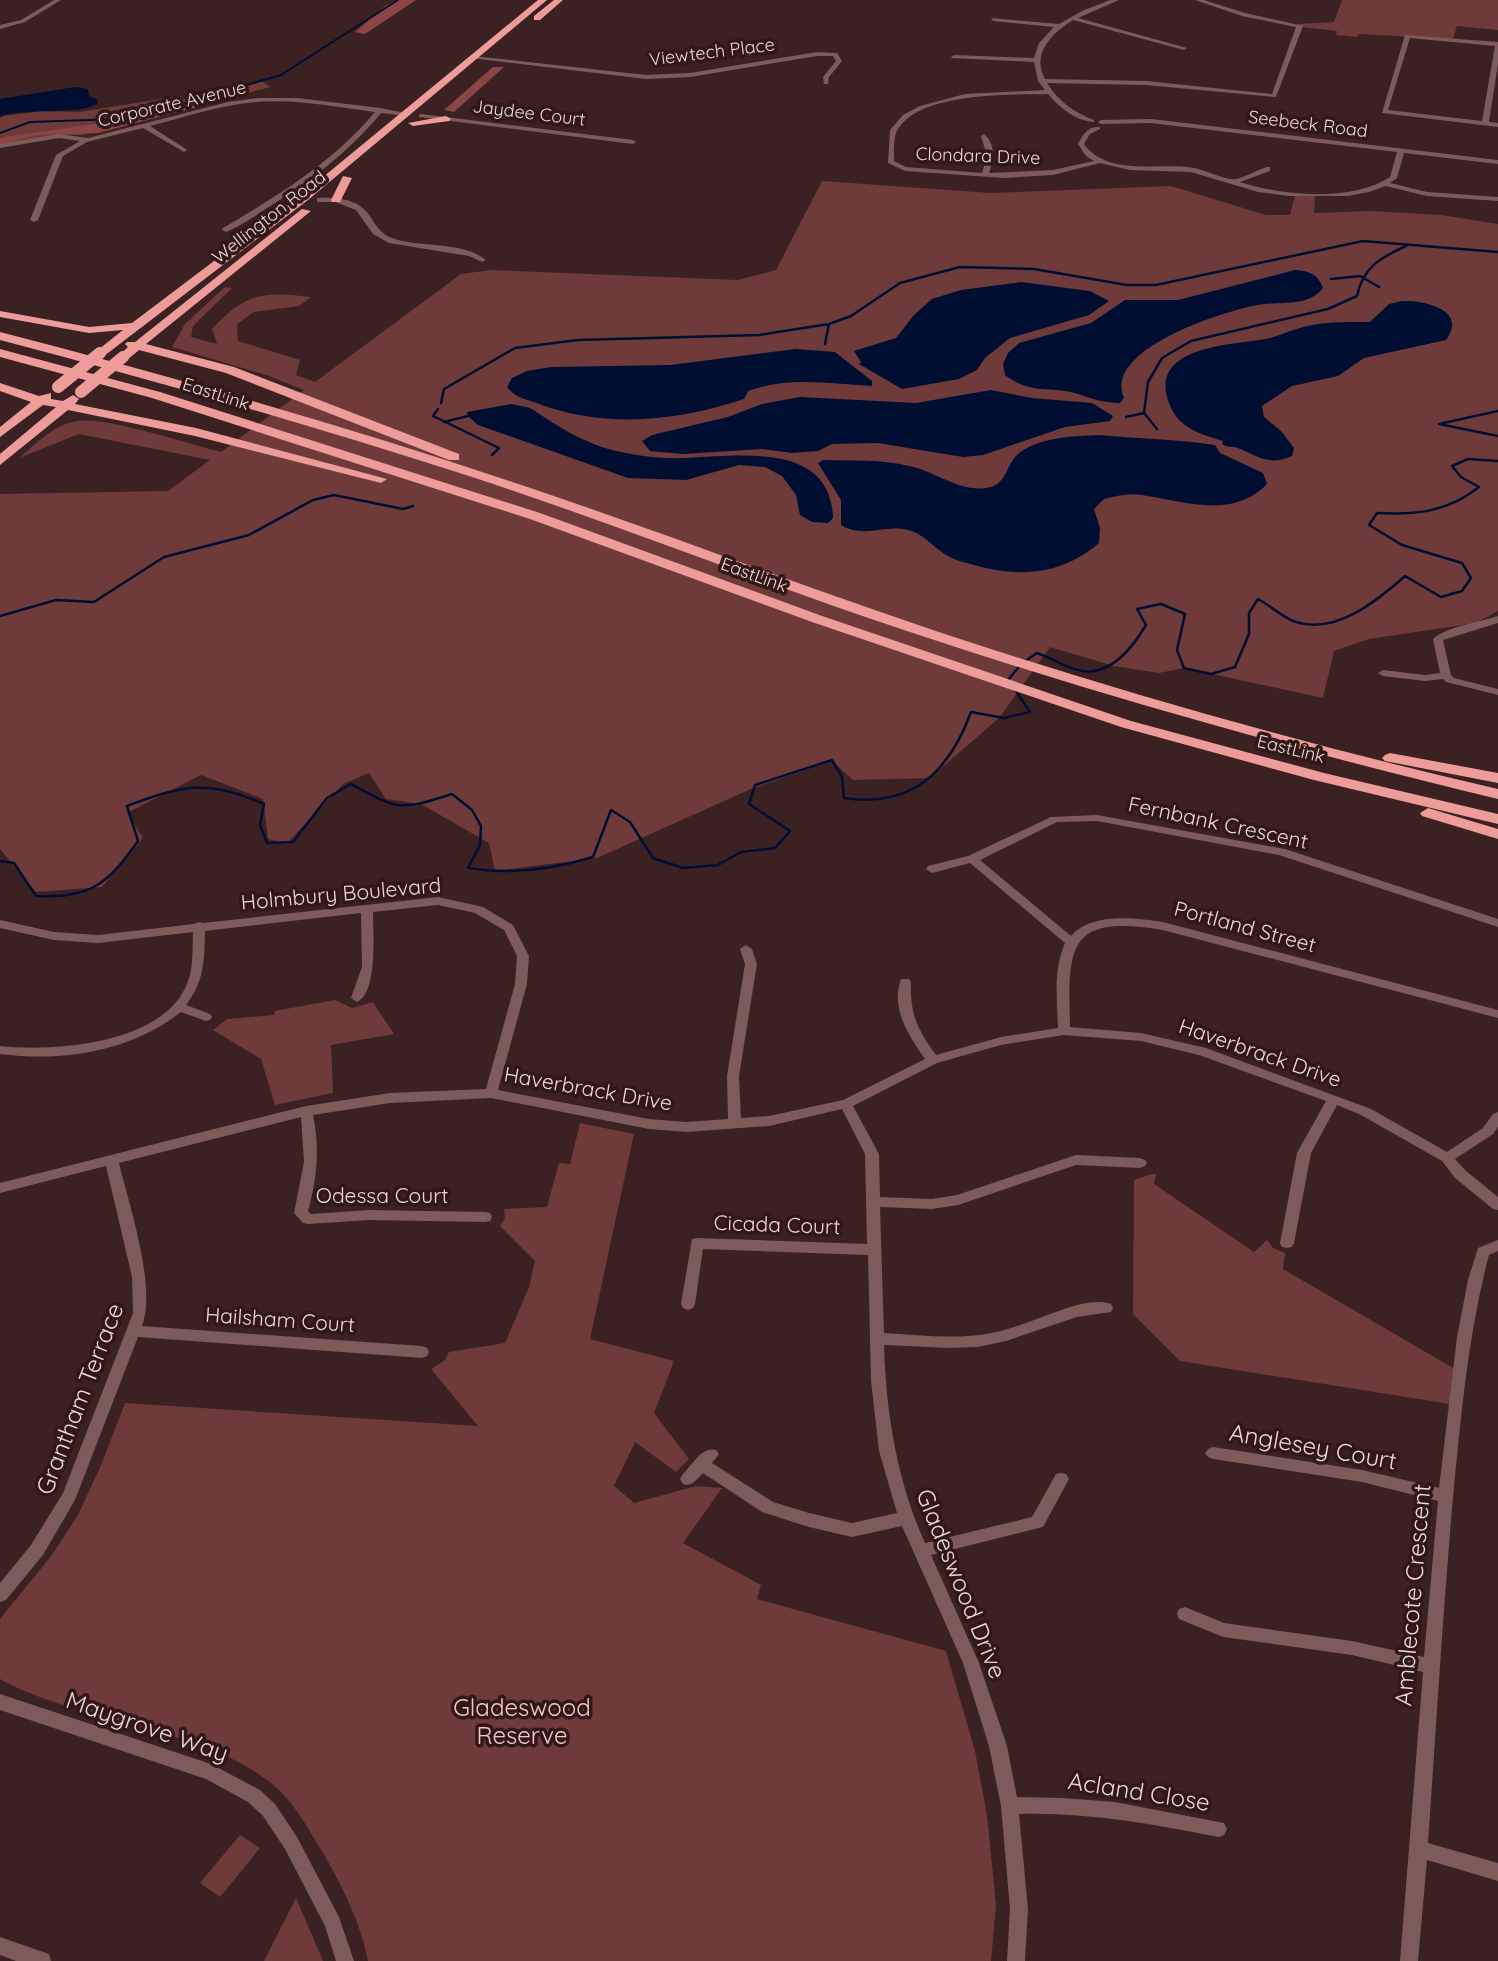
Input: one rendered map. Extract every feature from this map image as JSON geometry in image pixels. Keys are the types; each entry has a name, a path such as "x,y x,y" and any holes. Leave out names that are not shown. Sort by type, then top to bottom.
{"highway":[{"name":"Wellington Road","path":"0,461 75,398 125,348 180,309 347,178 474,58 543,0"},
{"name":"Wellington Road","path":"125,348 131,326 414,117 559,0"},
{"path":"435,110 438,116 446,119"},
{"path":"414,117 446,119"},
{"path":"336,200 347,178"},
{"path":"304,198 320,200"},
{"path":"164,352 162,343 180,309"},
{"path":"0,314 66,327 105,330 131,326"},
{"path":"66,327 125,348"},
{"name":"EastLink","path":"0,337 260,408 545,497 828,599 1138,700 1212,722 1498,794"},
{"path":"0,433 51,395 102,351 125,348 164,352 240,374 440,451 545,497"},
{"name":"EastLink","path":"0,353 156,395 534,516 945,663 1126,724 1242,757 1498,819"},
{"path":"0,387 16,394 75,398 117,415 534,516"},
{"path":"0,433 16,394"},
{"path":"40,427 70,416 117,415"},
{"path":"1212,722 1498,778"},
{"path":"1242,757 1498,834"}],"street":[{"path":"0,27 23,21 58,0"},
{"path":"1115,0 1059,26 1042,45 1037,60 1041,80 1049,92 1092,125 1081,141 1083,149 1101,161 1128,167 1190,170 1262,191 1308,195 1364,191 1387,184 1432,194 1498,199"},
{"path":"1041,80 1141,82 1276,97 1300,25 1252,17 1198,0"},
{"path":"1072,18 1184,48"},
{"path":"993,19 1059,26"},
{"path":"1485,123 1498,45 1409,36 1405,38 1384,112 1498,125"},
{"name":"Viewtech Place","path":"474,58 646,77 690,75 809,55 835,54 839,61 826,77 826,83"},
{"path":"954,57 1037,60"},
{"name":"Clondara Drive","path":"894,166 890,160 891,134 898,123 917,110 970,97 1049,92"},
{"name":"Corporate Avenue","path":"34,220 60,155 76,144 143,125 228,104 257,100 297,100 414,117"},
{"path":"226,230 309,179 363,133 380,110"},
{"name":"Jaydee Court","path":"446,119 633,142"},
{"name":"Seebeck Road","path":"1092,125 1151,121 1498,162"},
{"path":"143,125 184,150"},
{"path":"0,146 59,136 88,140"},
{"path":"984,136 991,156 985,175"},
{"path":"20,142 57,139 76,144"},
{"path":"1387,184 1395,174 1401,150"},
{"name":"Clondara Drive","path":"884,169 894,166 985,175 1045,174 1101,161"},
{"path":"1234,182 1267,169"},
{"path":"320,200 336,200 354,205 364,212 376,232 388,239 471,254 482,260"},
{"path":"320,200 364,212"},
{"path":"1498,620 1440,637 1438,642 1446,676 1454,682 1498,692"},
{"path":"1383,673 1425,678 1446,676"},
{"name":"Fernbank Crescent","path":"932,869 972,859 1055,820 1097,818 1281,852 1498,923"},
{"path":"972,859 1071,942 1065,959 1064,1031"},
{"name":"Holmbury Boulevard","path":"0,924 54,936 86,939 439,901 479,910 509,928 523,956 521,984 491,1093"},
{"path":"357,998 368,967 367,908"},
{"name":"Portland Street","path":"1071,942 1089,929 1110,922 1163,926 1498,1014"},
{"path":"0,1050 52,1054 102,1044 140,1032 179,1007 195,978 199,926"},
{"path":"735,1125 733,1076 751,964 746,949"},
{"path":"905,982 903,1005 909,1026 933,1060"},
{"path":"179,1007 206,1017"},
{"name":"Haverbrack Drive","path":"0,1188 306,1111 390,1098 491,1093 649,1124 687,1127 769,1121 846,1104 933,1060 1001,1041 1064,1031 1141,1037 1202,1051 1334,1099 1366,1112 1447,1158 1460,1174 1498,1205"},
{"path":"1287,1243 1304,1153 1334,1099"},
{"name":"Gladeswood Drive","path":"846,1104 873,1154 878,1381 887,1451 906,1518 980,1688 998,1746 1010,1806 1019,1909 1016,1961"},
{"name":"Odessa Court","path":"306,1111 313,1141 309,1183 301,1213 308,1219 369,1215 485,1217"},
{"path":"1447,1158 1488,1131 1498,1117"},
{"path":"875,1202 932,1204 958,1200 1076,1160 1140,1163"},
{"name":"Grantham Terrace","path":"0,1595 37,1550 70,1495 142,1305 141,1289 112,1161"},
{"name":"Cicada Court","path":"688,1304 696,1243 876,1250"},
{"name":"Amblecote Crescent","path":"1409,1961 1420,1849 1430,1666 1460,1371 1476,1273 1483,1252 1498,1245"},
{"path":"878,1339 962,1342 992,1339 1086,1308 1106,1308"},
{"name":"Hailsham Court","path":"134,1331 422,1352"},
{"name":"Anglesey Court","path":"1213,1453 1362,1476 1446,1496"},
{"path":"688,1479 706,1460 768,1507 809,1520 852,1530 906,1518"},
{"path":"921,1551 1037,1522 1061,1479"},
{"path":"1185,1614 1223,1630 1352,1648 1430,1666"},
{"name":"Maygrove Way","path":"0,1702 211,1772 254,1796 269,1810 291,1843 333,1923 345,1961"},
{"name":"Acland Close","path":"1010,1806 1057,1803 1121,1810 1218,1829"},
{"path":"1420,1849 1498,1872"},
{"path":"0,1946 41,1961"}],"green space":[{"path":"1342,0 1498,0 1498,30 1457,26 1453,39 1359,34 1357,37 1336,35 1337,31 1301,27 1297,24 1334,22"},
{"path":"261,81 271,87 83,135 56,135 0,145 0,118 4,116 43,111 79,112 173,97 204,98"},
{"path":"822,181 990,193 1171,186 1266,215 1290,215 1295,195 1315,195 1314,213 1372,211 1441,215 1498,224 1498,611 1476,623 1369,639 1334,651 1323,698 1184,668 1159,673 1114,666 1050,647 1000,717 930,778 853,780 832,761 753,788 597,858 495,871 489,843 421,804 386,799 369,773 343,784 286,844 268,839 263,799 201,775 127,813 143,838 102,887 36,892 0,849 0,494 168,491 210,460 79,434 19,458 54,430 78,421 128,427 221,452 304,390 266,375 172,347 185,324 225,287 232,288 193,326 191,337 217,344 212,329 235,308 256,297 280,294 311,297 299,306 254,312 237,324 238,341 300,360 296,375 315,382 461,274 491,270 738,280 776,270"},
{"path":"335,1000 352,1008 373,1002 394,1034 331,1045 333,1093 275,1105 261,1059 213,1030 227,1019 274,1015 275,1011"},
{"name":"Gladeswood Reserve","path":"580,1123 634,1134 590,1339 674,1361 654,1413 689,1459 676,1472 635,1442 614,1486 634,1503 696,1486 722,1488 683,1543 761,1585 757,1599 946,1651 975,1751 987,1815 996,1905 991,1961 368,1961 350,1905 304,1821 281,1792 254,1771 185,1740 69,1707 0,1679 0,1619 52,1555 78,1515 125,1403 478,1426 431,1369 445,1360 449,1352 505,1343 529,1287 535,1261 500,1226 505,1218 504,1209 547,1207 559,1163 570,1164"},
{"path":"1156,1174 1154,1184 1254,1252 1267,1240 1273,1248 1285,1253 1283,1269 1460,1372 1456,1405 1180,1361 1133,1314 1134,1180"},
{"path":"240,1835 260,1848 220,1897 200,1883"},
{"path":"296,1898 323,1961 264,1961"}],"shaded area":[{"path":"397,0 416,0 365,34 355,32 385,6"},
{"path":"493,67 504,67 454,112 444,110"},
{"path":"196,104 201,106 98,133 36,135 0,145 0,139 4,137 123,120"}],"water":[{"path":"75,87 88,89 89,96 98,100 97,104 78,109 0,116 0,99"},
{"path":"1295,270 1312,274 1323,288 1309,299 1240,309 1170,336 1148,349 1131,364 1122,380 1124,398 1120,403 1068,391 1024,386 1005,375 1003,364 1008,353 1019,343 1091,323 1125,300 1178,300"},
{"path":"1021,282 1090,291 1109,301 1089,315 1010,338 985,358 977,370 959,379 902,389 859,364 861,362 854,351 896,338 914,315 932,299 961,290"},
{"path":"1402,301 1422,302 1448,314 1452,321 1446,340 1364,358 1338,376 1292,386 1262,406 1264,417 1281,431 1294,448 1292,456 1271,460 1224,445 1223,441 1204,435 1181,422 1171,407 1167,397 1166,380 1172,367 1184,357 1217,346 1269,338 1309,326 1335,322 1370,322 1389,304"},
{"path":"796,349 835,352 872,381 872,386 794,382 763,386 748,391 744,399 719,407 642,419 590,417 565,412 522,398 507,387 512,378 527,371 551,367 670,365"},
{"path":"991,390 1032,398 1092,403 1113,416 1110,421 1065,427 983,455 963,457 878,443 832,444 818,451 792,453 762,449 684,454 650,451 642,441 652,435 728,417 762,404 800,397 916,403"},
{"path":"512,404 532,409 590,443 625,453 665,458 768,457 792,462 813,473 827,491 833,518 828,523 812,522 800,515 796,495 782,476 765,467 739,465 686,480 628,478 478,425 467,412"},
{"path":"1100,435 1215,445 1220,453 1263,473 1267,484 1239,502 1223,505 1191,504 1137,494 1104,499 1094,509 1100,528 1099,543 1085,554 1070,562 1040,571 1007,572 954,559 919,534 908,530 858,531 841,525 841,500 818,463 823,460 898,464 966,487 986,488 998,483 1017,455 1035,444"}],"waterway":[{"path":"0,133 30,122 120,119 154,112 281,75 398,0"},
{"path":"829,324 851,316 900,283 960,267 1034,269 1127,285 1156,285 1363,241 1498,252"},
{"path":"1364,278 1374,265 1406,246"},
{"path":"1331,279 1360,276 1364,278"},
{"path":"1144,413 1148,382 1162,358 1191,341 1328,309 1357,296 1364,278"},
{"path":"1364,278 1379,287"},
{"path":"441,403 444,389 515,348 578,340 759,335 829,324"},
{"path":"825,344 829,324"},
{"path":"438,409 433,416 445,422"},
{"path":"1498,411 1439,424 1498,436"},
{"path":"1126,417 1144,413"},
{"path":"1144,413 1157,429"},
{"path":"445,422 468,416"},
{"path":"445,422 499,448 492,455"},
{"path":"1010,682 1008,680 1021,664 1037,653 1083,671 1103,669 1128,650 1146,625 1137,609 1161,604 1185,614 1177,650 1184,668 1211,674 1235,667 1249,634 1249,613 1258,599 1291,620 1311,625 1326,624 1355,613 1405,576 1441,597 1462,591 1471,578 1462,563 1402,545 1369,525 1377,513 1418,512 1455,502 1479,487 1461,477 1452,466 1468,459 1498,461"},
{"path":"0,616 56,600 94,602 164,557 249,535 313,500 334,495 403,509 413,506"},
{"path":"0,861 14,863 36,896 71,894 96,886 107,878 138,841 127,806 180,790 211,788 227,791 264,804 260,825 267,843 293,842 327,798 351,784 380,799 400,805 421,803 452,794 472,810 481,826 480,845 468,868 531,870 593,857 611,810 630,822 653,858 683,868 718,865 741,852 775,848 790,831 749,804 755,785 832,760 842,777 844,798 868,800 908,791 939,768 962,733 971,712 1004,718 1030,712 1014,688"}]}
